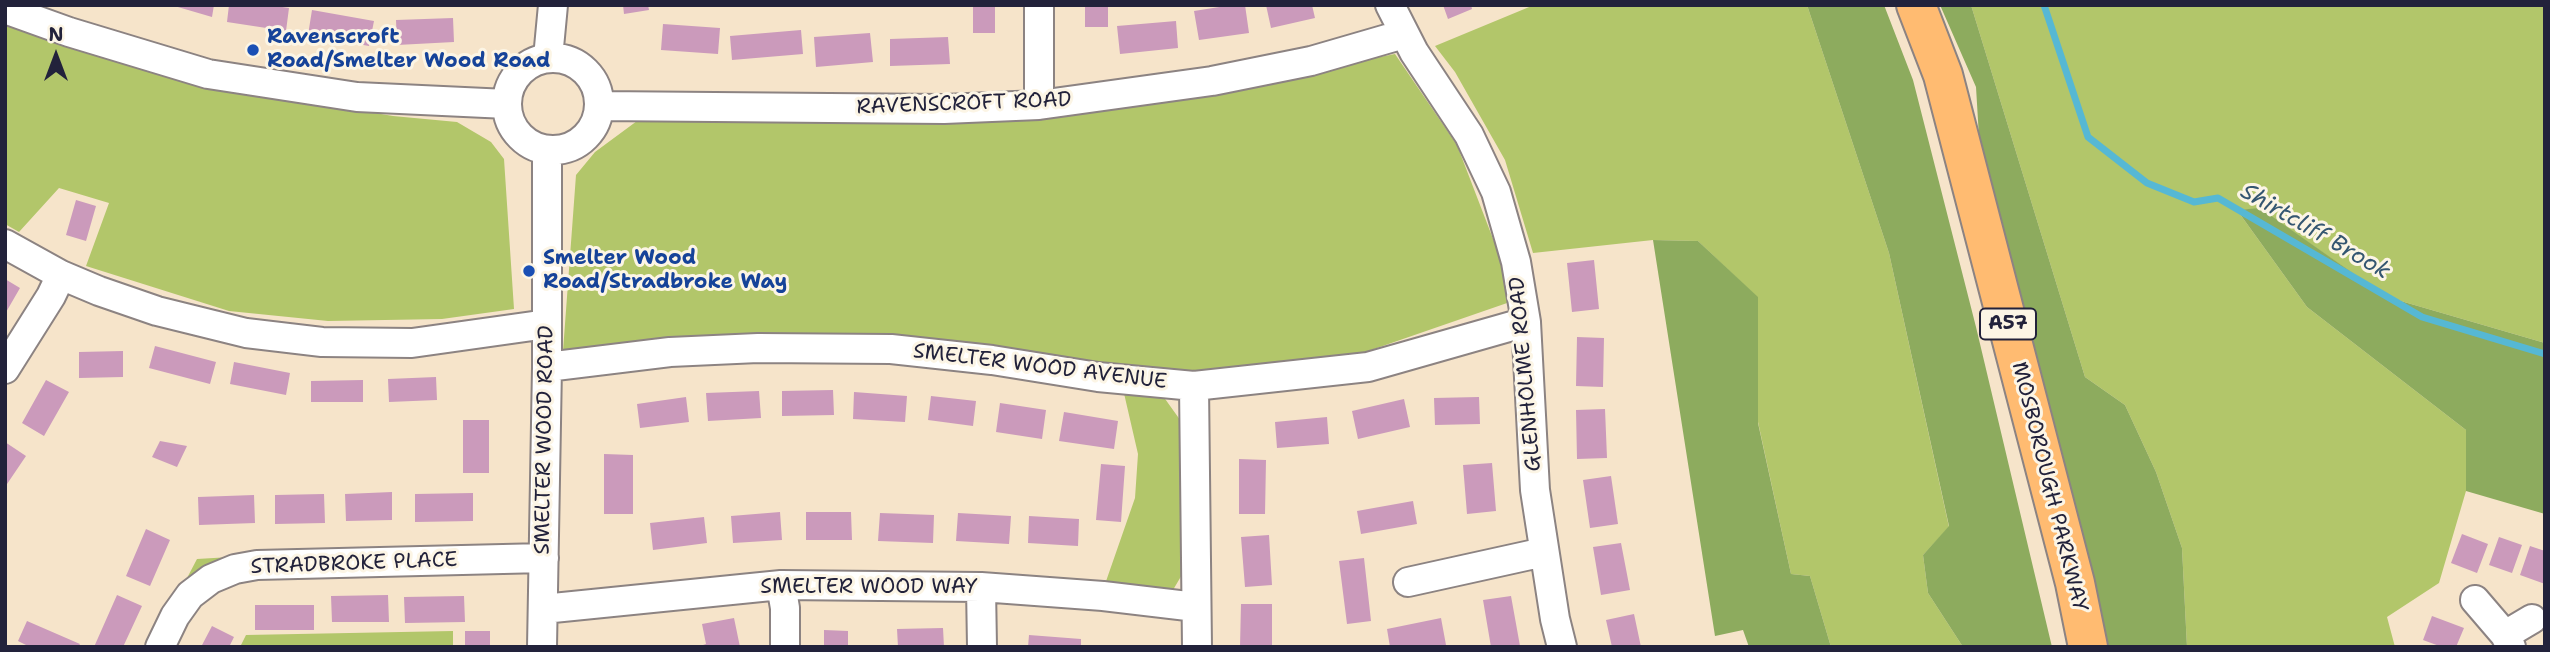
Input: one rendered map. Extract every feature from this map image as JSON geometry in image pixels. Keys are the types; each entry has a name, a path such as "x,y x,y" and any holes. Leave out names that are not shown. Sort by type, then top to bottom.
{"highway":[{"name":"MOSBOROUGH PARKWAY","path":"1916,5 1943,75 2075,583 2088,647"}],"street":[{"path":"548,58 553,5"},
{"path":"1039,5 1039,106"},
{"name":"GLENHOLME ROAD","path":"1390,5 1404,34 1469,135 1496,192 1516,262 1526,322 1531,450 1544,552 1562,647"},
{"path":"5,9 69,32 208,74 357,97 507,104"},
{"name":"RAVENSCROFT ROAD","path":"600,106 944,109 1039,106 1212,81 1311,61 1404,34"},
{"path":"548,58 564,59 583,68 593,80 600,106 596,122 584,139 570,147 547,150 531,145 517,132 509,118 507,104 510,88 520,72 533,62 548,58"},
{"name":"SMELTER WOOD ROAD","path":"542,647 547,367 547,150"},
{"path":"5,244 61,275 157,312 246,333 322,342 412,342 547,324"},
{"path":"5,369 51,296 61,275"},
{"name":"SMELTER WOOD AVENUE","path":"547,367 670,352 758,348 891,349 992,360 1098,377 1194,386 1368,367 1526,322"},
{"path":"1194,386 1197,647"},
{"path":"1408,582 1544,552"},
{"name":"STRADBROKE PLACE","path":"160,647 175,616 190,595 211,579 235,569 257,565 544,558"},
{"path":"781,585 785,608 785,647"},
{"name":"SMELTER WOOD WAY","path":"543,609 781,585 981,586 1196,607"},
{"path":"981,586 982,647"},
{"path":"2475,600 2508,641 2532,619"}],"green space":[{"path":"1534,5 1807,5 1889,253 1949,527 1923,555 1928,593 1963,647 1831,647 1810,576 1791,574 1758,422 1757,297 1698,241 1653,240 1533,253 1505,160 1455,72 1435,46"},
{"path":"1807,5 1884,5 1913,80 1976,327 2052,647 1963,647 1928,593 1923,555 1949,526 1889,253"},
{"path":"1940,5 1971,5 2085,377 2125,405 2156,472 2182,548 2187,647 2105,647 1979,137 1976,87"},
{"path":"1971,5 2545,5 2545,343 2387,297 2260,209 2237,210 2307,307 2466,430 2466,491 2439,583 2387,617 2395,647 2187,647 2182,548 2156,472 2125,405 2085,377"},
{"path":"5,20 207,85 393,116 457,122 491,142 504,159 514,309 442,319 328,321 229,311 86,266 109,203 59,188 19,232 5,224"},
{"path":"1395,54 1457,145 1500,257 1510,302 1348,358 1198,376 962,345 563,351 576,175 595,152 637,121 955,119 1173,98"},
{"path":"2260,208 2387,297 2545,343 2545,514 2466,491 2466,430 2307,307 2237,210"},
{"path":"1653,240 1698,241 1758,297 1758,423 1791,574 1810,576 1831,647 1749,647 1743,630 1715,636"},
{"path":"1123,389 1163,396 1183,424 1183,573 1170,595 1104,587 1135,498 1138,454"},
{"path":"247,556 176,599 197,559"},
{"path":"453,631 453,647 240,647 246,635"}],"building":[{"path":"171,5 214,5 212,17"},
{"path":"229,5 289,8 286,31 227,22"},
{"path":"623,5 648,5 649,10 624,14"},
{"path":"973,5 995,5 995,33 973,33"},
{"path":"1085,5 1108,5 1108,27 1085,27"},
{"path":"1245,5 1249,33 1199,40 1194,11"},
{"path":"1266,5 1312,5 1315,18 1271,28"},
{"path":"1443,5 1471,5 1472,9 1448,19"},
{"path":"312,10 374,21 369,46 308,35"},
{"path":"453,18 454,42 397,45 396,20"},
{"path":"1176,21 1178,48 1120,54 1117,26"},
{"path":"663,24 720,28 718,54 661,50"},
{"path":"801,30 803,54 732,60 730,36"},
{"path":"870,33 873,62 816,67 814,37"},
{"path":"948,37 950,64 890,66 890,39"},
{"path":"76,200 96,206 86,241 66,235"},
{"path":"1594,260 1599,309 1572,312 1567,263"},
{"path":"5,279 20,288 5,314"},
{"path":"1577,337 1604,338 1603,387 1576,386"},
{"path":"155,346 216,362 210,384 149,368"},
{"path":"123,351 123,377 79,378 79,352"},
{"path":"234,362 290,373 286,395 230,384"},
{"path":"436,377 437,400 389,402 388,379"},
{"path":"46,380 69,392 44,436 22,423"},
{"path":"363,380 363,402 311,402 311,381"},
{"path":"833,390 834,415 782,416 782,391"},
{"path":"759,391 761,418 708,421 706,393"},
{"path":"854,392 907,396 905,422 853,419"},
{"path":"931,396 976,401 973,426 928,420"},
{"path":"686,397 689,422 640,428 637,404"},
{"path":"1479,397 1480,424 1435,425 1434,398"},
{"path":"1404,399 1410,427 1358,439 1352,411"},
{"path":"1000,403 1046,410 1042,439 996,432"},
{"path":"1605,409 1607,458 1577,459 1576,410"},
{"path":"1064,412 1118,421 1114,449 1059,441"},
{"path":"1327,417 1329,444 1277,448 1275,422"},
{"path":"463,420 489,420 489,473 463,473"},
{"path":"160,441 187,446 177,467 152,457"},
{"path":"5,442 26,456 5,487"},
{"path":"604,454 633,455 633,514 604,514"},
{"path":"1239,459 1266,460 1265,514 1239,514"},
{"path":"1492,463 1496,511 1467,514 1463,465"},
{"path":"1101,464 1125,466 1121,522 1096,520"},
{"path":"1611,476 1618,524 1590,528 1583,480"},
{"path":"392,492 392,520 346,521 345,494"},
{"path":"473,493 473,521 415,522 415,494"},
{"path":"324,494 325,523 275,524 275,495"},
{"path":"254,495 255,523 199,525 198,497"},
{"path":"1413,501 1417,524 1361,534 1357,511"},
{"path":"780,512 782,540 733,543 731,516"},
{"path":"806,512 851,512 852,540 806,540"},
{"path":"880,513 934,515 933,543 878,541"},
{"path":"958,513 1011,516 1009,544 956,541"},
{"path":"1029,516 1079,519 1078,546 1028,543"},
{"path":"704,517 707,543 653,550 650,523"},
{"path":"146,529 170,540 150,586 126,576"},
{"path":"2462,534 2488,544 2477,573 2451,563"},
{"path":"1269,535 1272,585 1245,587 1241,537"},
{"path":"2499,537 2522,545 2512,573 2489,565"},
{"path":"1621,543 1630,590 1601,595 1593,547"},
{"path":"2530,546 2545,551 2545,584 2520,575"},
{"path":"1364,558 1371,621 1347,624 1339,561"},
{"path":"117,595 142,606 123,647 94,647"},
{"path":"388,595 389,622 332,622 331,596"},
{"path":"464,596 465,622 405,623 404,597"},
{"path":"1511,596 1520,646 1491,647 1483,600"},
{"path":"1241,604 1272,604 1272,647 1240,647"},
{"path":"255,605 314,605 314,630 255,630"},
{"path":"1634,614 1641,647 1612,647 1606,620"},
{"path":"2432,616 2464,628 2456,647 2442,647 2423,640"},
{"path":"734,618 740,647 697,647 706,644 702,624"},
{"path":"1441,618 1446,645 1390,647 1387,629"},
{"path":"27,621 80,644 78,647 30,647 18,641"},
{"path":"212,626 234,637 229,647 201,647"},
{"path":"943,628 944,647 898,647 897,629"},
{"path":"824,630 848,631 848,647 824,647"},
{"path":"465,631 490,631 490,647 465,647"},
{"path":"1029,635 1081,639 1081,647 1028,647"}],"waterway":[{"name":"Shirtcliff Brook","path":"2044,5 2088,137 2147,183 2194,202 2218,198 2422,317 2545,354"}],"place":[{"name":"Ravenscroft Road/Smelter Wood Road","path":"253,50"},
{"name":"Smelter Wood Road/Stradbroke Way","path":"529,271"}]}
